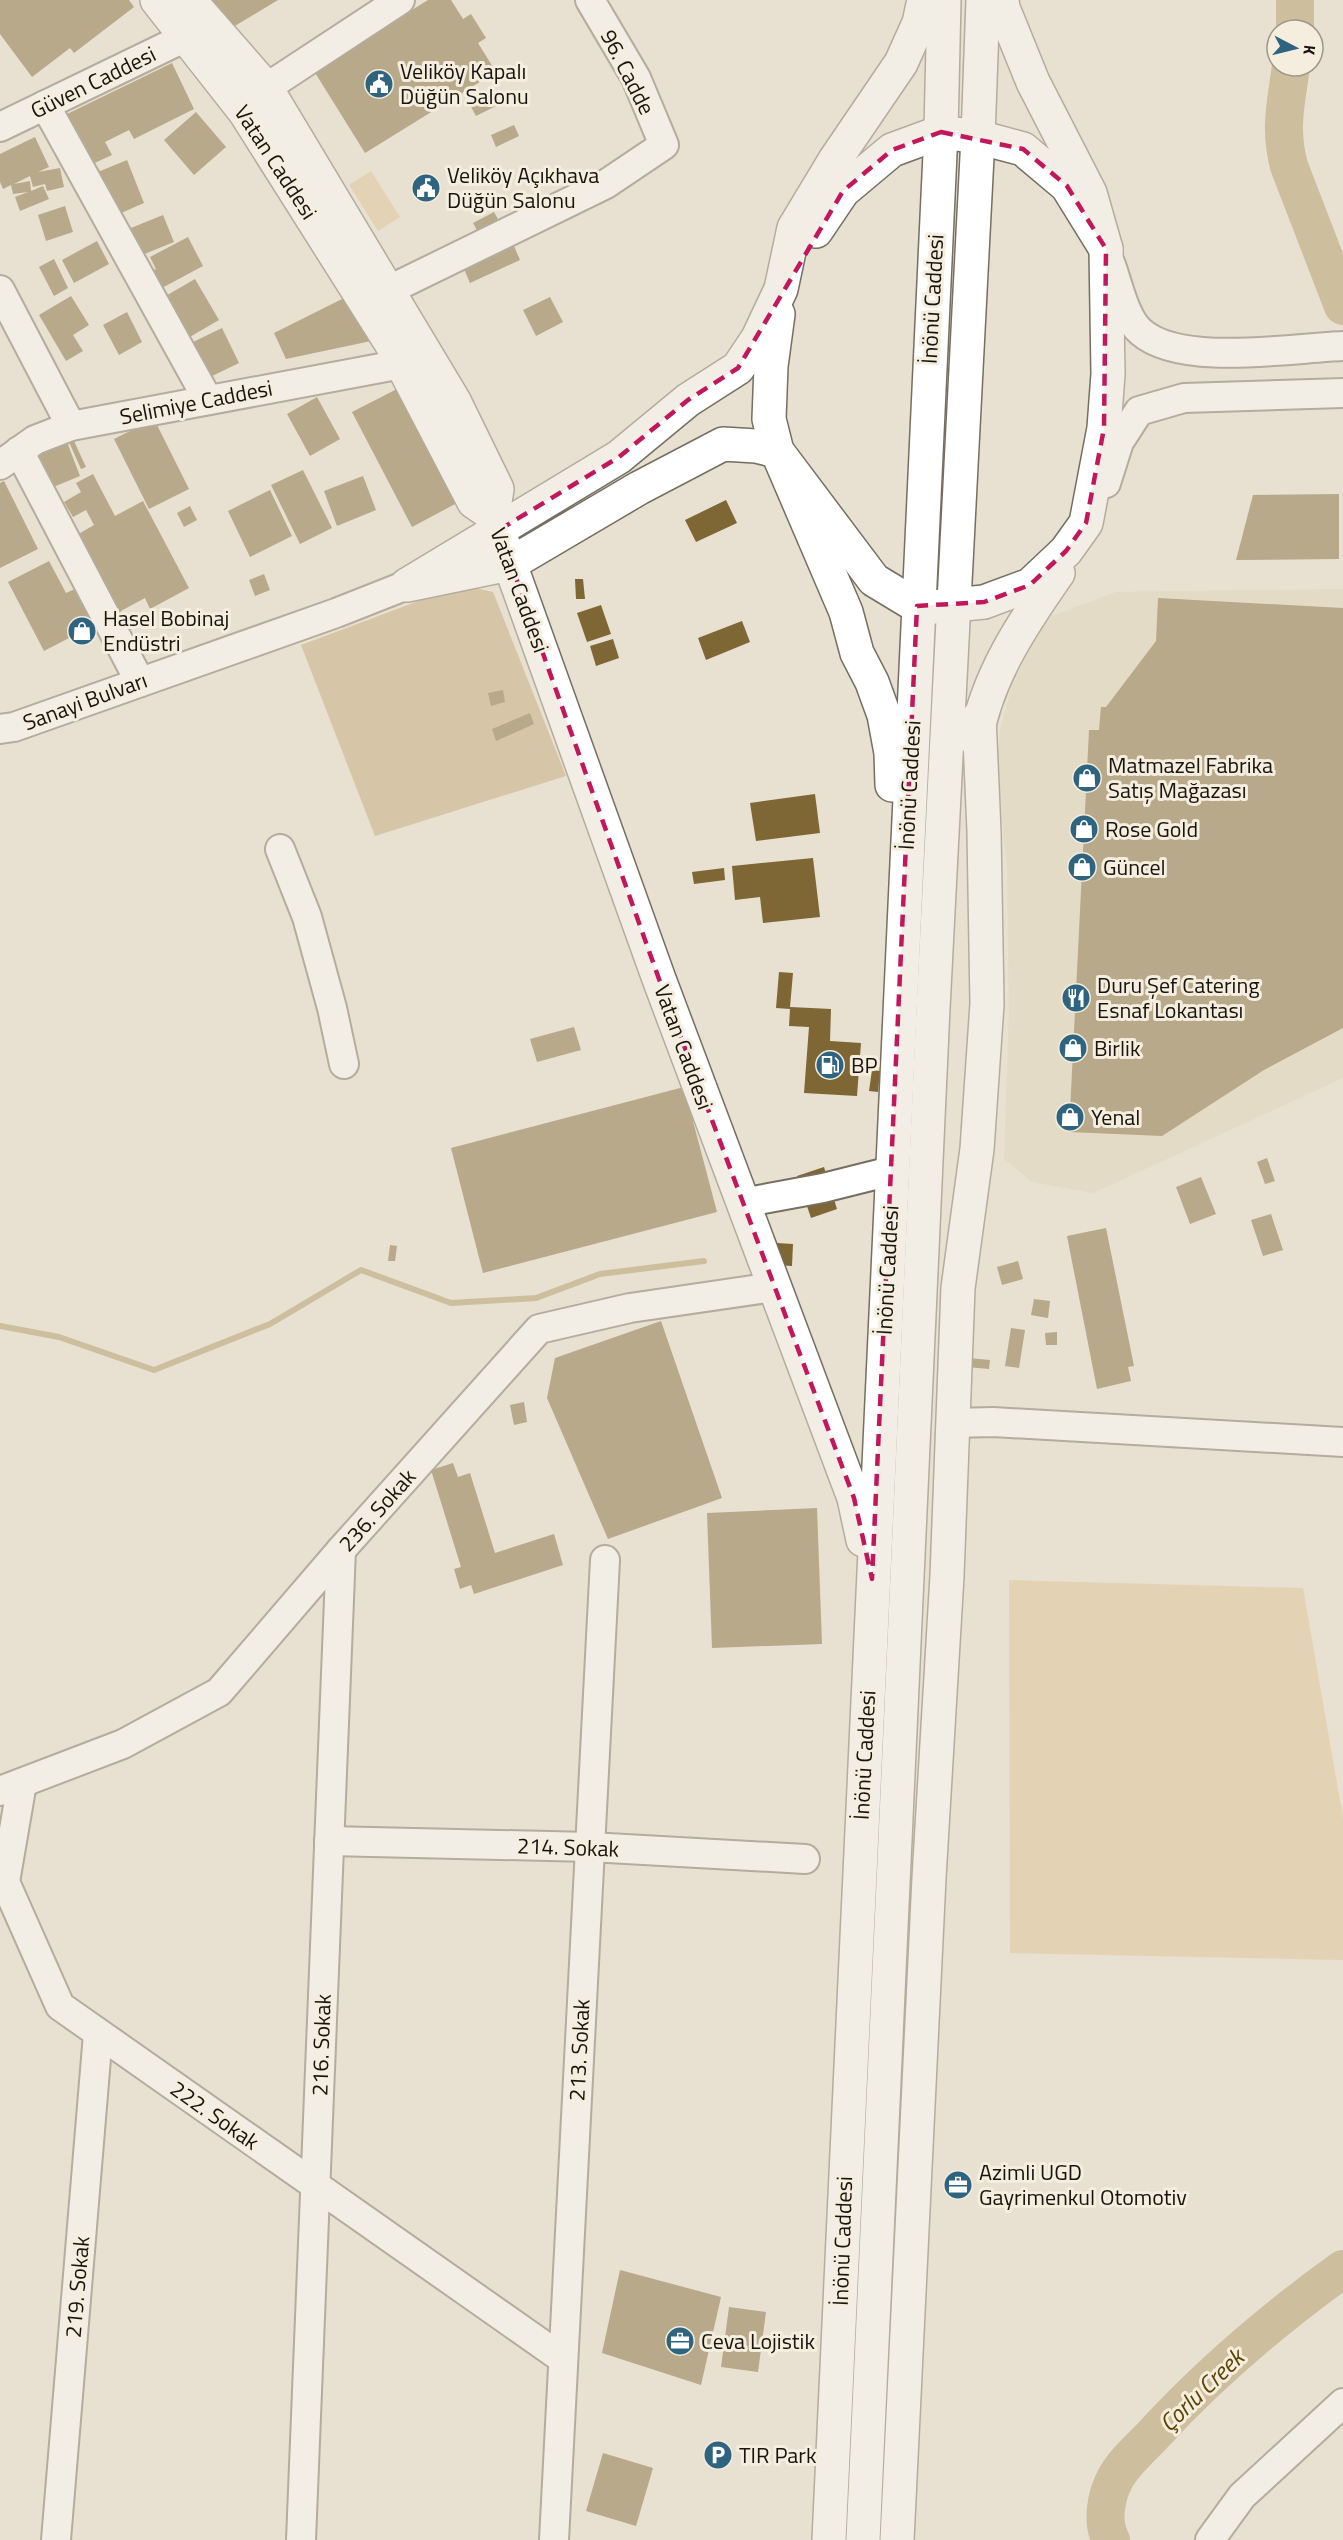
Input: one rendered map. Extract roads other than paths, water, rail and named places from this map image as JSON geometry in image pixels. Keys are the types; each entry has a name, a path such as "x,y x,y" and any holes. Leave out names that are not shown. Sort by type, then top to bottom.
{"main road":[{"name":"Vatan Caddesi","path":"157,0 245,112 402,364 474,502 496,522"},
{"name":"Vatan Caddesi","path":"189,0 266,87 454,401 497,489 496,522 510,564 658,979 854,1498 872,1579"},
{"path":"899,1007 891,753 884,715 872,682 857,653 846,612 777,451 769,419 771,366 781,289 794,228 835,160 901,63 919,23 924,0"},
{"name":"İnönü Caddesi","path":"829,2540 940,132 944,0"},
{"path":"863,2540 933,1008 983,0"},
{"path":"933,1008 979,717 1015,635 1062,566 1086,523 1106,407 1108,374 1106,249 1090,193 1034,82 1003,8 1002,0"},
{"path":"407,585 496,522 619,457 688,400 738,368 758,338 781,289 810,240 843,191 892,150 940,132 978,137 1023,149 1067,186 1106,249"},
{"path":"407,585 510,564 639,488 723,444 756,446 777,451 874,580 917,606 984,602 1030,585 1066,551 1086,523"},
{"path":"897,2540 929,1878 947,1576 958,1288 977,1149 987,1004 984,831 979,717"}],"street":[{"path":"266,87 400,0"},
{"name":"96. Cadde","path":"389,290 606,184 664,145 636,78 590,0"},
{"name":"Güven Caddesi","path":"0,127 186,37"},
{"path":"45,105 208,400"},
{"path":"1106,249 1126,310 1140,332 1177,350 1209,352 1343,346"},
{"path":"0,290 71,426"},
{"name":"Selimiye Caddesi","path":"10,458 35,440 71,426 402,364"},
{"path":"1086,523 1107,480 1119,442 1139,411 1184,398 1330,393"},
{"path":"10,458 140,681"},
{"name":"Sanayi Bulvarı","path":"0,729 14,727 336,613 407,585"},
{"path":"280,849 307,917 332,1008 344,1064"},
{"path":"742,1203 823,1188 891,1171"},
{"name":"236. Sokak","path":"11,1787 123,1744 219,1692 341,1550 539,1329 630,1308 774,1287"},
{"path":"953,1423 993,1422 1343,1442"},
{"name":"216. Sokak","path":"301,2540 341,1550"},
{"name":"213. Sokak","path":"554,2540 605,1560"},
{"name":"222. Sokak","path":"11,1787 5,1882 60,2006 563,2359"},
{"name":"214. Sokak","path":"330,1841 590,1847 806,1859"},
{"name":"219. Sokak","path":"56,2540 98,2034"},
{"path":"1210,2540 1242,2496 1343,2403"}],"waterway":[{"name":"Çorlu Creek","path":"1295,0 1295,18"},
{"name":"Çorlu Creek","path":"1289,78 1284,116 1284,140 1289,166 1343,306"},
{"path":"0,1326 59,1337 154,1370 270,1324 361,1270 451,1303 536,1298 600,1274 704,1261"},
{"name":"Çorlu Creek","path":"1111,2540 1105,2517 1107,2501 1115,2479 1128,2461 1221,2367 1268,2326 1343,2269"}],"place":[{"name":"Veliköy Kapalı Düğün Salonu","path":"379,84"},
{"name":"Veliköy Açıkhava Düğün Salonu","path":"426,188"},
{"name":"Hasel Bobinaj Endüstri","path":"82,631"},
{"name":"Matmazel Fabrika Satış Mağazası","path":"1087,778"},
{"name":"Rose Gold","path":"1084,829"},
{"name":"Güncel","path":"1082,867"},
{"name":"Duru Şef Catering Esnaf Lokantası","path":"1076,998"},
{"name":"Birlik","path":"1073,1048"},
{"name":"BP","path":"830,1065"},
{"name":"Yenal","path":"1070,1117"},
{"name":"Azimli UGD Gayrimenkul Otomotiv","path":"958,2185"},
{"name":"Ceva Lojistik","path":"680,2341"},
{"name":"TIR Park","path":"718,2455"}]}
